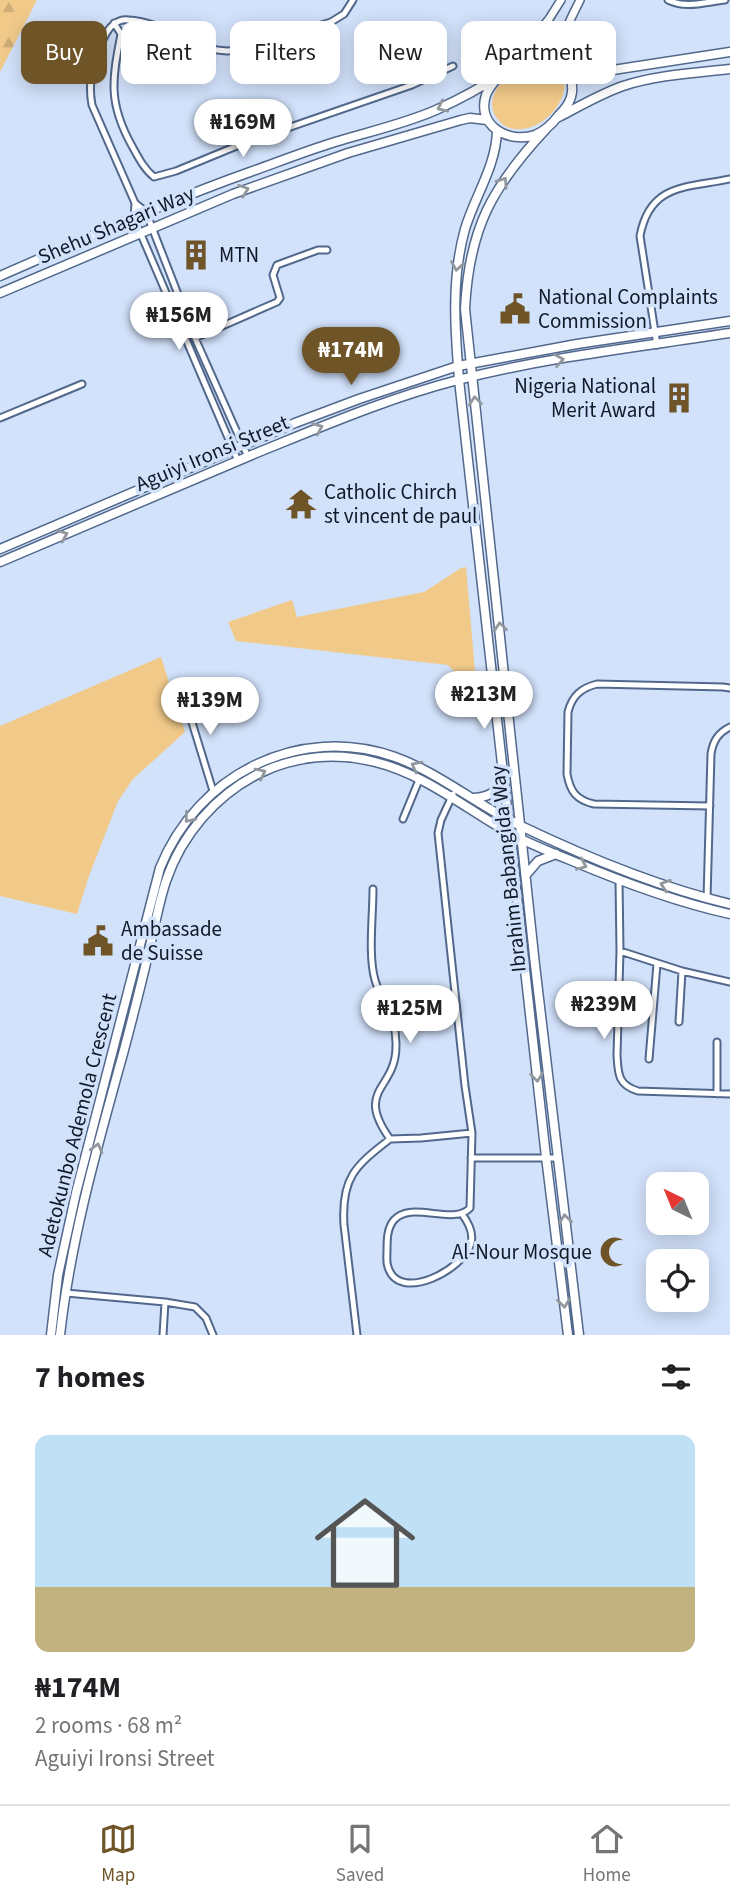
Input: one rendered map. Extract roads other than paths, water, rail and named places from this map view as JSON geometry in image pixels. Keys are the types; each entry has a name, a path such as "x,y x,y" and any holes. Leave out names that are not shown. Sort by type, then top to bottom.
{"main road":[{"path":"616,70 730,52"},
{"path":"492,84 484,104 487,120 497,131 514,137 526,137 536,135 557,119 592,99 626,85 730,69"},
{"name":"Shehu Shagari Way","path":"0,276 231,178 415,118 482,84"},
{"path":"557,119 571,97 572,84"},
{"name":"Shehu Shagari Way","path":"0,293 233,194 348,153 461,120 487,120"},
{"name":"Ibrahim Babangida Way","path":"546,129 499,187 486,211 475,238 468,272 465,309 557,1158 579,1335"},
{"name":"Ibrahim Babangida Way","path":"497,131 496,146 466,229 456,272 454,317 568,1335"},
{"name":"Aguiyi Ironsi Street","path":"0,549 243,445 359,399 458,366 577,344 729,321"},
{"name":"Aguiyi Ironsi Street","path":"0,562 363,411 459,380 518,366 730,334"},
{"name":"Adetokunbo Ademola Crescent","path":"51,1335 79,1182 156,881 173,840 192,814 213,791 241,772 270,758 303,749 364,749 396,757 522,827 620,870 730,904"},
{"name":"Adetokunbo Ademola Crescent","path":"60,1335 60,1292 165,883 190,833 211,807 239,785 294,760 323,756 365,760 394,768 510,833 619,881 730,914"},
{"path":"473,799 491,795 500,786 504,774"},
{"path":"526,875 538,861 556,854"}],"street":[{"path":"216,50 242,50 331,22 344,14 353,0"},
{"path":"547,21 561,0"},
{"path":"570,21 580,0"},
{"path":"668,0 685,5 725,0"},
{"path":"138,21 132,19 114,23 107,32 90,75 89,92 92,105 135,202 146,212 195,338 248,457"},
{"path":"114,23 121,34 114,67 117,115 143,165 154,177 412,85 453,66"},
{"path":"657,345 640,236 649,208 659,197 672,191 730,179"},
{"path":"135,202 134,218 238,461"},
{"path":"195,338 277,302 280,298 273,275 277,265 318,250 327,250"},
{"path":"729,321 730,334"},
{"path":"0,418 82,384"},
{"path":"710,806 594,804 576,797 567,774 568,712 570,704 580,691 597,684 730,688"},
{"path":"213,791 187,706 189,699 214,687"},
{"path":"706,909 712,747 718,735 730,727"},
{"path":"403,819 419,780"},
{"path":"456,788 438,833 472,1133 470,1208 462,1214 407,1212 392,1221 388,1230 387,1265 392,1275 400,1282 429,1280 441,1275 462,1259 472,1239 470,1225 462,1214"},
{"path":"620,870 617,1070 624,1084 638,1091 730,1094"},
{"path":"373,889 372,964 375,981 392,1016 397,1046 374,1107 390,1139"},
{"path":"620,951 657,964 730,982"},
{"path":"649,1059 657,964"},
{"path":"679,1022 682,971"},
{"path":"717,1042 717,1094"},
{"path":"357,1335 344,1225 345,1194 355,1170 390,1139 472,1133"},
{"path":"471,1158 557,1158"},
{"path":"60,1292 195,1307 206,1318 212,1335"},
{"path":"163,1335 166,1302"}],"place":[{"name":"MTN","path":"196,255"},
{"name":"National Complaints Commission","path":"515,309"},
{"name":"Nigeria National Merit Award","path":"679,398"},
{"name":"Catholic Chirch st vincent de paul","path":"301,504"},
{"name":"Ambassade de Suisse","path":"98,941"},
{"name":"Al-Nour Mosque","path":"615,1252"}]}
